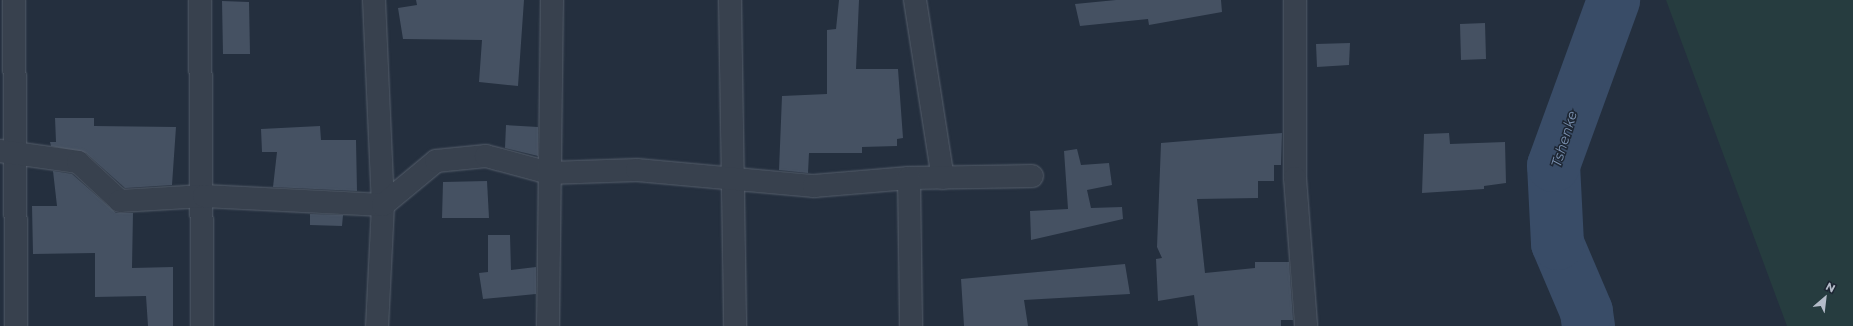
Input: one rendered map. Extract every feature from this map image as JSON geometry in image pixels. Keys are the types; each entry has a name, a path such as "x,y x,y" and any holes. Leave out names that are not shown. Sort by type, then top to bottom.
{"street":[{"path":"14,0 6,152 16,326"},
{"path":"200,0 204,196 202,326"},
{"path":"374,0 382,205 377,326"},
{"path":"548,326 552,0"},
{"path":"730,0 731,178 735,326"},
{"path":"915,0 943,178"},
{"path":"1295,0 1295,178 1306,326"},
{"path":"6,152 78,162 120,201 204,196 382,205 436,161 486,156 549,173 637,170 814,186 909,178 1032,176"},
{"path":"909,178 911,326"}],"green space":[{"path":"1666,0 1853,0 1853,326 1787,326"}],"building":[{"path":"416,0 524,0 518,86 479,82 482,40 403,39 398,8 417,5"},
{"path":"839,0 859,0 856,69 898,69 903,138 897,139 897,146 862,147 862,153 809,153 808,173 779,170 782,96 827,94 827,30 836,29"},
{"path":"1116,0 1221,0 1222,12 1149,25 1148,19 1080,26 1075,4"},
{"path":"222,1 249,2 250,54 223,54"},
{"path":"1485,23 1486,59 1461,60 1460,24"},
{"path":"1350,43 1349,65 1317,67 1316,44"},
{"path":"55,118 94,118 94,126 176,127 172,185 125,188 86,153 51,146 50,142 56,142"},
{"path":"506,125 538,127 538,156 505,148"},
{"path":"320,126 321,140 356,140 357,191 273,187 277,152 262,152 261,129"},
{"path":"1282,133 1281,165 1274,165 1274,181 1258,181 1258,198 1197,199 1205,273 1255,268 1255,262 1289,262 1293,320 1281,320 1281,326 1198,326 1194,295 1158,301 1156,259 1162,258 1157,247 1161,143"},
{"path":"1449,133 1450,144 1505,142 1506,183 1484,186 1484,189 1422,193 1424,134"},
{"path":"1077,149 1081,165 1109,163 1112,185 1087,190 1091,208 1122,207 1123,219 1031,240 1030,211 1068,209 1064,151"},
{"path":"53,171 72,174 116,213 133,213 132,268 173,267 173,326 148,326 146,296 95,297 95,253 33,254 32,206 57,206"},
{"path":"487,181 489,218 442,218 443,182"},
{"path":"310,214 343,215 342,226 310,225"},
{"path":"488,235 510,235 511,270 536,267 536,294 483,299 479,273 488,272"},
{"path":"1125,264 1130,294 1024,300 1028,326 964,326 961,279"}],"waterway":[{"name":"Tshenke","path":"1588,326 1586,311 1557,243 1553,165 1613,0"}]}
